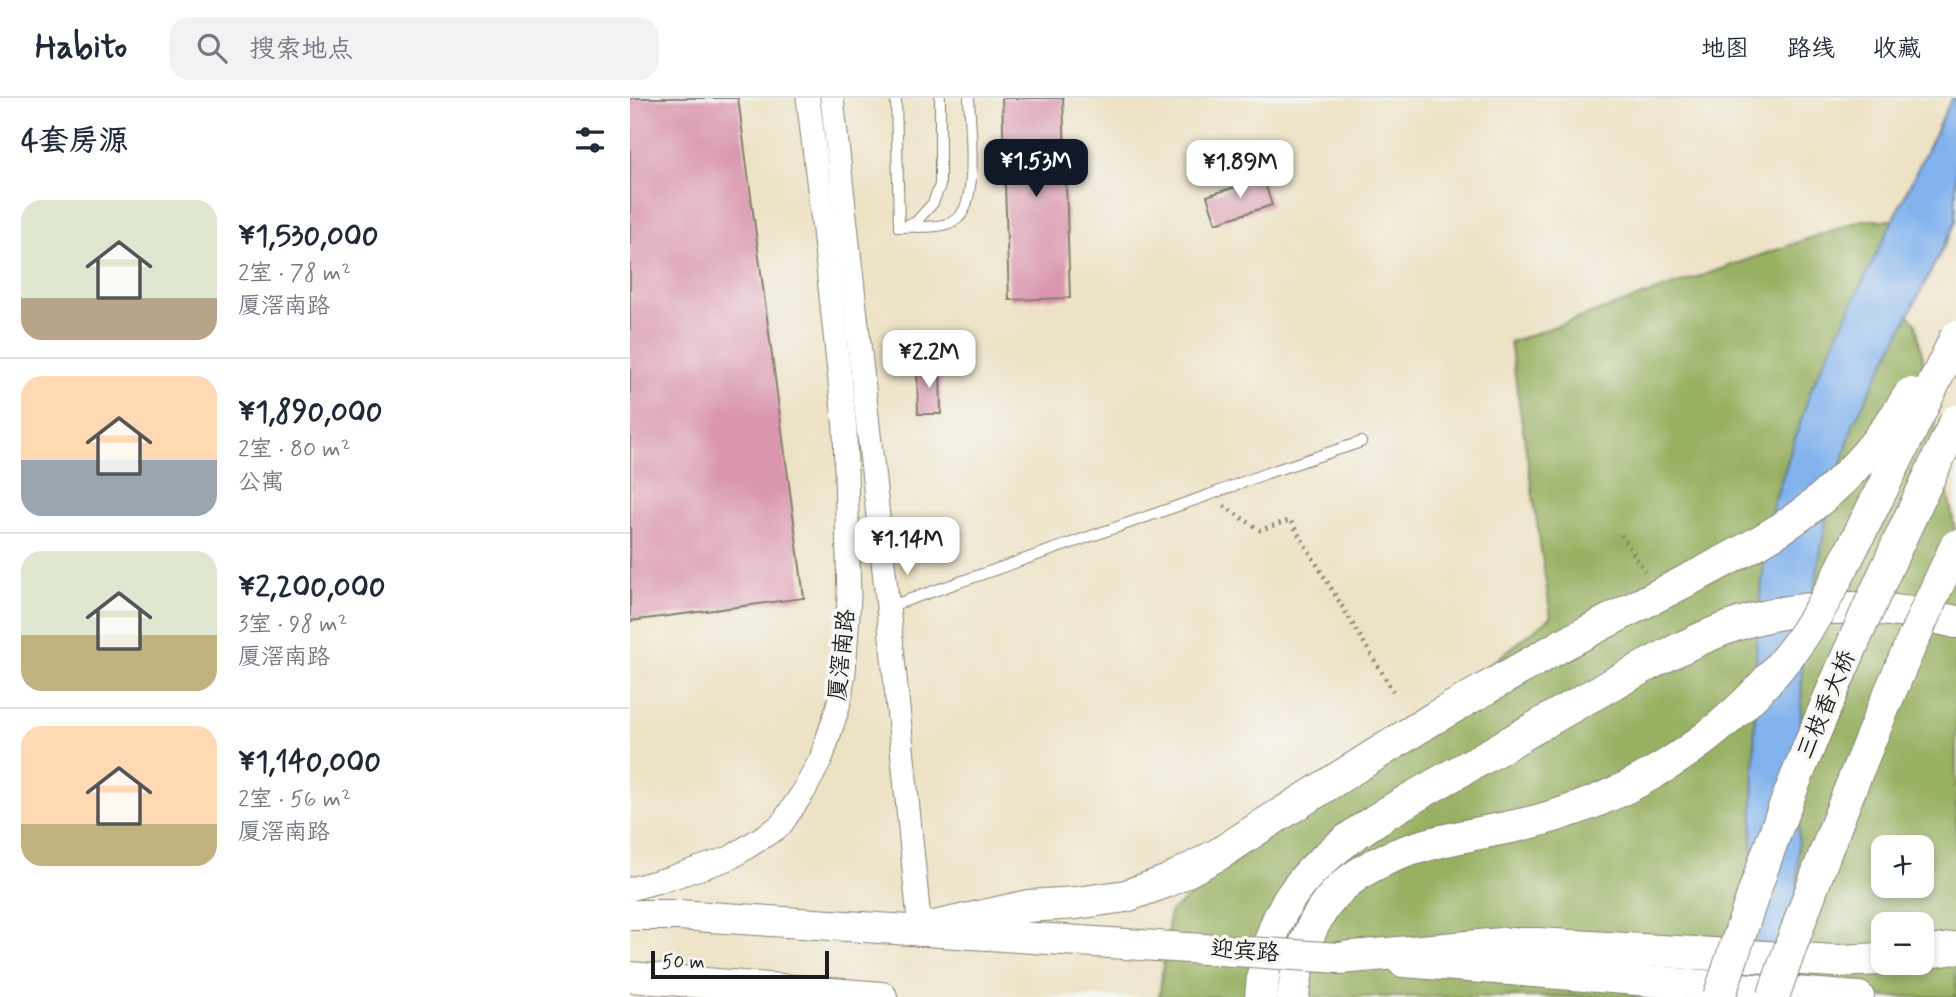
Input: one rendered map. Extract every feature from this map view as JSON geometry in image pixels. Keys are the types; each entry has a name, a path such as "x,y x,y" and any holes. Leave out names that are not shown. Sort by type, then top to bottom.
{"highway":[{"path":"920,930 1027,906 1126,896 1168,881 1219,854 1434,718 1564,644 1772,536 1815,505 1852,470 1890,424 1956,310"},
{"path":"1293,997 1300,957 1311,928 1329,901 1352,878 1385,859 1420,846 1535,822 1580,808 1639,782 1682,756 1748,700 1773,674 1807,630 1835,580 1956,337"},
{"name":"三枝香大桥","path":"1707,991 1764,864 1851,647 1956,421"},
{"path":"1773,997 1844,802 1894,681 1956,546"},
{"path":"1261,997 1268,947 1279,916 1309,874 1336,850 1398,807 1641,668 1700,639 1770,615 1833,608 1910,613 1956,622"},
{"path":"1340,958 1503,944 1572,945 1836,961 1871,959"},
{"path":"1934,951 1956,948"}],"main road":[{"name":"迎宾路","path":"630,915 678,915 1340,958 1707,991 1859,997"},
{"path":"630,977 883,997"}],"street":[{"name":"厦滘南路","path":"630,889 730,858 780,826 804,791 821,759 838,707 844,672 849,598 845,429 808,98"},
{"name":"厦滘南路","path":"832,98 888,607 920,930"}],"lane":[{"path":"896,98 899,227"},
{"path":"899,227 915,223 933,203 940,185 940,98"},
{"path":"899,227 943,226 963,213 972,180 969,98"},
{"path":"888,607 1209,495 1267,472 1362,442"}],"path":[{"path":"1209,495 1260,530 1290,520 1393,691"}],"green space":[{"path":"1862,220 1893,220 1812,387 1771,512 1757,622 1749,997 1159,997 1170,912 1551,617 1510,342"},
{"path":"1909,315 1916,323 1956,536 1956,997 1795,997 1802,661 1826,520 1853,424"}],"water":[{"path":"1952,98 1956,98 1956,222 1853,424 1826,520 1802,661 1795,997 1749,997 1757,622 1771,512 1812,387"}],"building":[{"path":"630,98 738,98 804,598 630,621"},
{"path":"1002,98 1063,98 1070,298 1009,300"},
{"path":"1263,178 1272,205 1216,223 1207,196"},
{"path":"940,365 941,414 918,414 917,366"}]}
